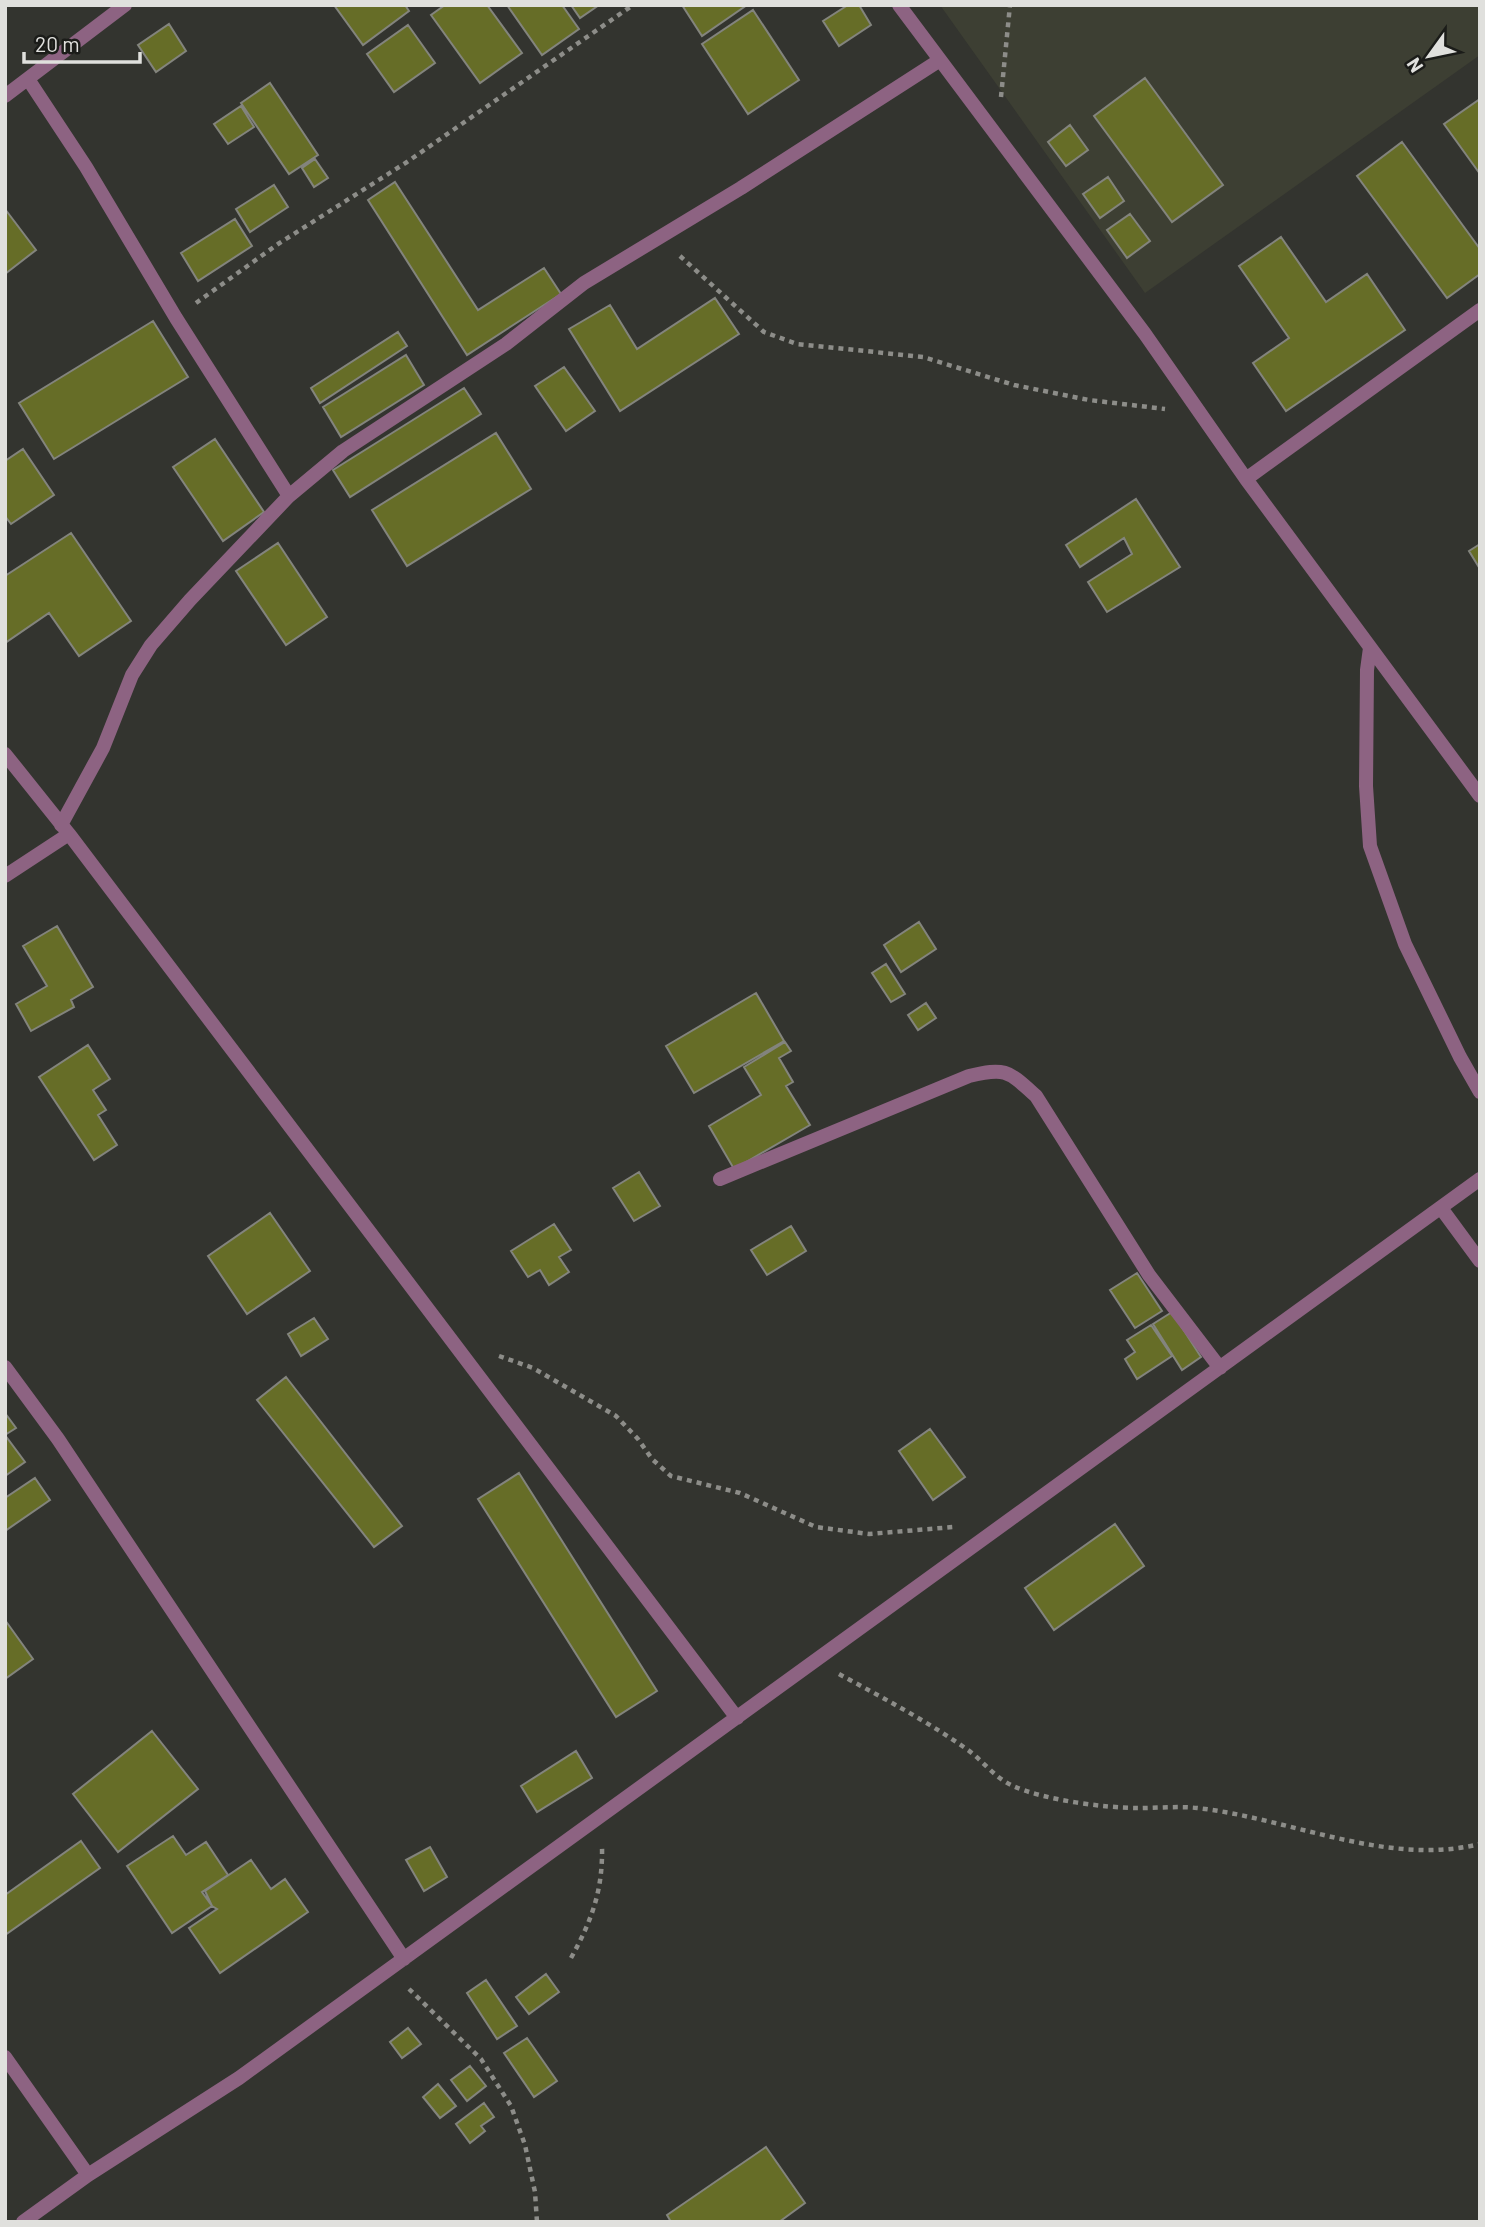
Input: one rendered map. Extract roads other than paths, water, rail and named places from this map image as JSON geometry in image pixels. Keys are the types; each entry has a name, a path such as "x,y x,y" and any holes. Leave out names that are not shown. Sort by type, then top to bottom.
{"street":[{"path":"5,96 125,5"},
{"path":"899,5 1145,334 1246,479 1480,796"},
{"path":"5,876 65,830 103,748 132,675 150,645 289,496 344,451 506,344 584,283 741,188 940,60"},
{"path":"28,79 86,167 176,318 289,496"},
{"path":"1246,479 1480,310"},
{"path":"1370,648 1367,670 1366,786 1370,846 1405,944 1480,1092"},
{"path":"5,754 737,1718"},
{"path":"720,1179 969,1076 990,1070 1004,1071 1014,1076 1036,1096 1149,1275 1220,1368"},
{"path":"23,2222 40,2217 88,2175 239,2078 1480,1179"},
{"path":"1441,1208 1480,1261"},
{"path":"5,1367 58,1439 404,1959"},
{"path":"5,2057 88,2175"}]}
